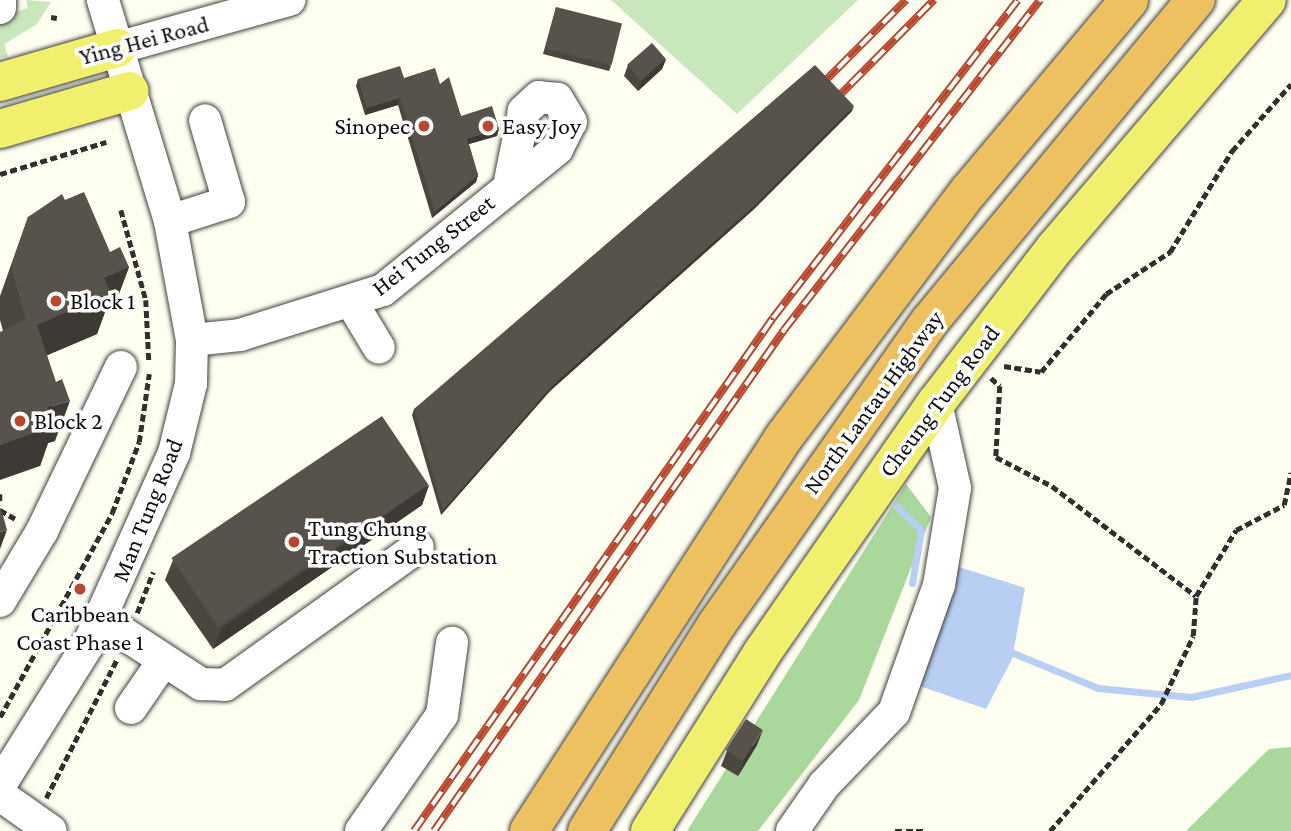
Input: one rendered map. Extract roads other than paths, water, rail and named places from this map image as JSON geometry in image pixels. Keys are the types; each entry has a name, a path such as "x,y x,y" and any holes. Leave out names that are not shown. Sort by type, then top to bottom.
{"highway":[{"name":"North Lantau Highway","path":"529,831 792,426 969,191 1129,0"},
{"name":"North Lantau Highway","path":"587,831 717,624 930,321 1029,194 1196,0"}],"main road":[{"name":"Cheung Tung Road","path":"650,831 814,576 936,403 968,360 1267,0"},
{"name":"Ying Hei Road","path":"0,82 117,48"},
{"name":"Ying Hei Road","path":"0,129 130,91"}],"street":[{"path":"0,0 0,8"},
{"name":"Man Tung Road","path":"0,785 100,618 174,453 191,384 192,340 170,221 103,0"},
{"name":"Ying Hei Road","path":"117,48 289,0"},
{"path":"170,221 229,202 205,120"},
{"name":"Hei Tung Street","path":"192,340 240,335 352,303 383,290 509,186"},
{"path":"352,303 379,348"},
{"path":"0,601 15,518 121,367"},
{"path":"792,831 824,785 894,712 939,585 955,488 936,403"},
{"path":"100,618 201,684 225,685 418,547"},
{"path":"361,831 442,716 453,643"},
{"path":"131,708 164,660"},
{"path":"0,795 51,831"}],"water":[{"path":"956,566 1025,588 1012,659 986,709 914,684"}],"waterway":[{"path":"896,506 921,530 912,583"},
{"path":"1013,653 1098,688 1191,697 1291,675"}],"railway":[{"path":"815,91 906,0"},
{"path":"828,107 934,0"},
{"path":"414,831 773,318 1018,0"},
{"path":"434,831 784,330 1040,0"}],"place":[{"name":"Sinopec","path":"424,126"},
{"name":"Easy Joy","path":"488,126"},
{"name":"Block 1","path":"56,301"},
{"name":"Block 2","path":"20,421"},
{"name":"Tung Chung Traction Substation","path":"294,542"},
{"name":"Caribbean Coast Phase 1","path":"80,589"}]}
